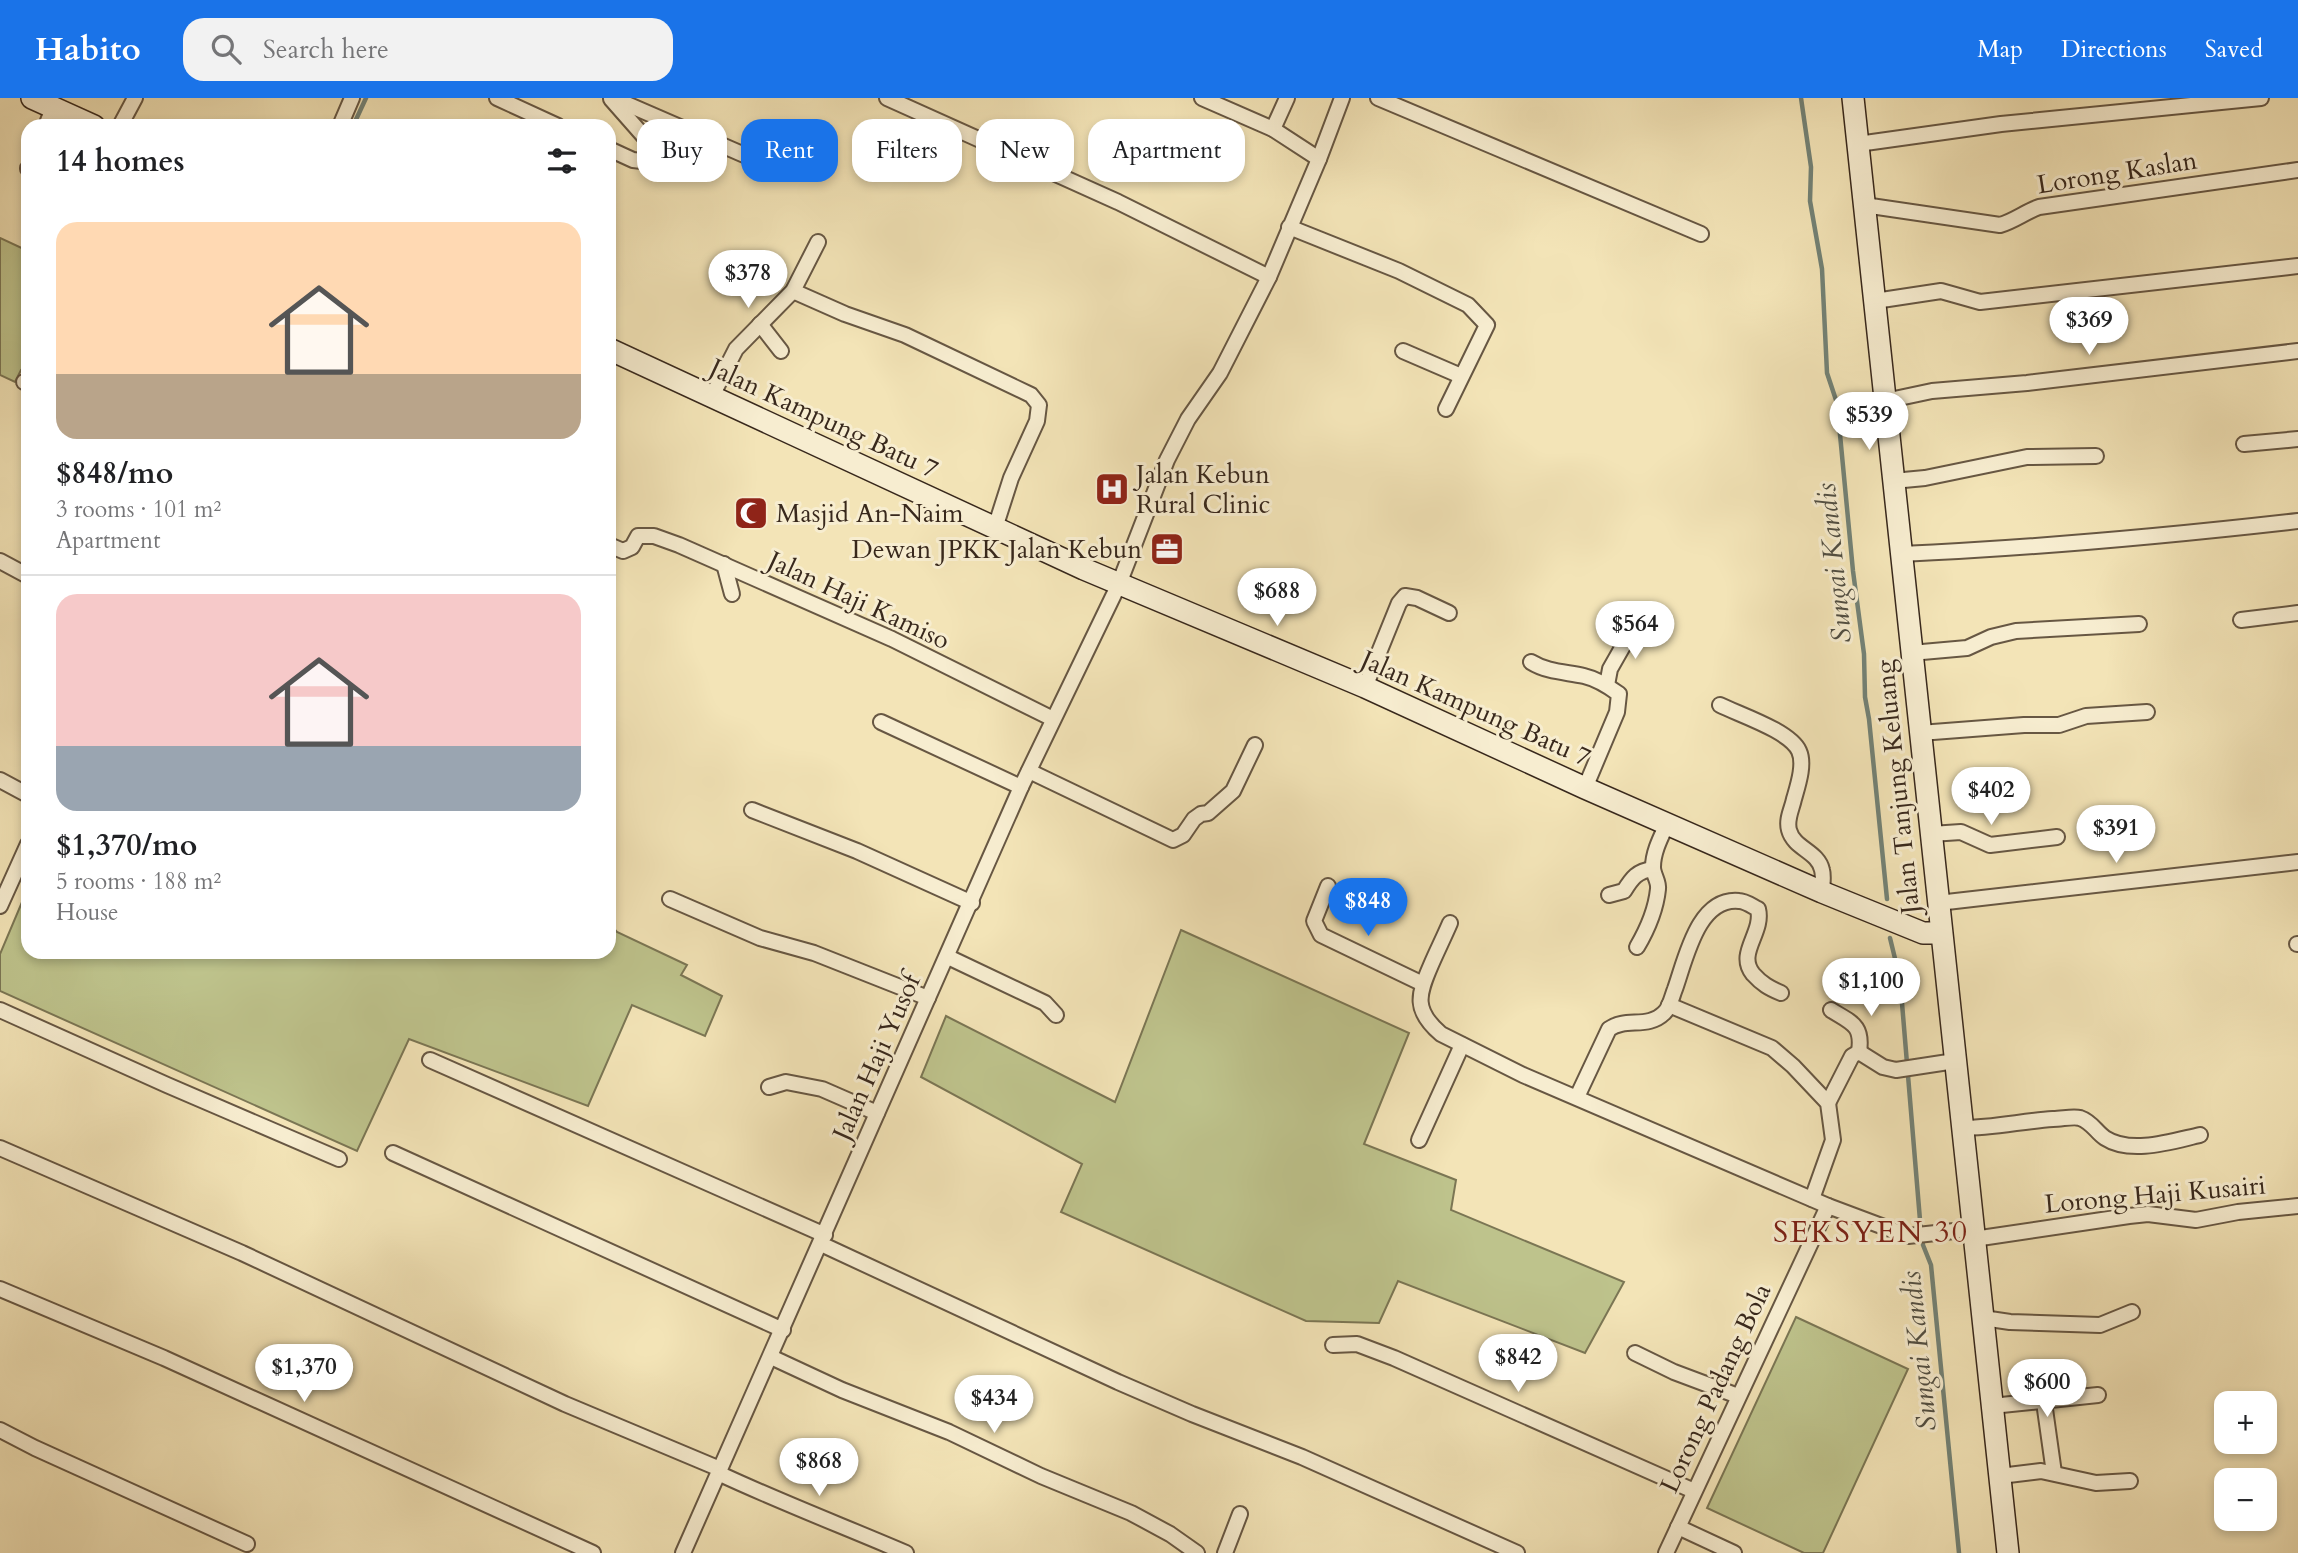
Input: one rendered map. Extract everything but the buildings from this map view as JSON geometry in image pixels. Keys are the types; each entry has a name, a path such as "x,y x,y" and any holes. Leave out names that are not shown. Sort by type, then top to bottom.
{"street":[{"path":"32,98 50,117"},
{"path":"124,119 135,98"},
{"path":"343,119 352,98"},
{"path":"497,98 543,119"},
{"path":"612,98 655,149 655,157 650,162 643,163 616,152"},
{"path":"612,98 741,154"},
{"path":"887,98 1118,202 1269,277"},
{"path":"1202,98 1273,129 1319,159"},
{"path":"1273,129 1287,98"},
{"name":"Jalan Haji Yusof","path":"683,1553 1021,787 1119,584 1167,460 1188,419 1220,373 1269,277 1342,98"},
{"path":"1378,98 1700,234"},
{"name":"Jalan Tanjung Keluang","path":"1853,98 1871,143 1884,300 1885,401 1901,554 1920,653 1920,733 2008,1553"},
{"path":"1871,143 2001,124 2261,98"},
{"name":"Lorong Kaslan","path":"1876,207 2000,225 2012,222 2027,211 2039,207 2298,170"},
{"path":"1289,227 1399,271 1468,305 1487,325 1446,409"},
{"path":"712,396 736,349 800,281 818,242"},
{"path":"1884,300 1941,291 1980,302 2298,266"},
{"path":"793,291 845,314 905,335 1031,395 1039,405 1037,421 1011,478 995,528"},
{"path":"760,324 781,351"},
{"path":"1403,351 1461,376"},
{"path":"1885,401 1932,391 2026,383 2298,351"},
{"name":"Jalan Kampung Batu 7","path":"616,352 1119,584 1365,687 1585,788 1822,892 1923,933 1941,933"},
{"path":"2244,444 2298,439"},
{"path":"1894,481 1925,478 2027,457 2096,456"},
{"path":"1901,554 2001,549 2298,521"},
{"name":"Jalan Haji Kamiso","path":"616,548 623,551 632,547 638,536 654,536 892,639 1053,719"},
{"path":"0,561 21,572"},
{"path":"724,565 732,594"},
{"path":"1365,687 1399,603 1405,596 1417,598 1449,613"},
{"path":"2241,620 2298,613"},
{"path":"1920,653 1967,648 1991,637 2017,631 2139,624"},
{"path":"1607,685 1611,669 1635,625"},
{"path":"1531,662 1542,669 1588,677 1607,685 1619,694 1617,712 1585,788"},
{"path":"1720,705 1791,740 1799,752 1801,765 1794,802 1788,817 1788,828 1792,838 1816,856 1823,872 1822,892"},
{"path":"1920,733 2059,725 2086,716 2147,712"},
{"path":"881,722 1021,787"},
{"path":"1029,771 1174,840 1183,835 1194,819 1208,813 1233,791 1255,745"},
{"path":"0,780 21,791"},
{"path":"752,810 857,851 972,903"},
{"path":"1637,947 1648,927 1658,892 1653,869 1655,852 1667,824"},
{"path":"1931,834 1961,832 1990,845 2057,836"},
{"path":"0,906 21,860"},
{"path":"1938,903 2298,862"},
{"path":"1609,895 1624,891 1640,870 1653,869"},
{"path":"1328,886 1314,921 1321,935 1423,984"},
{"path":"670,899 760,938 814,953 928,998"},
{"path":"1577,1097 1609,1029 1615,1024 1648,1023 1665,1013 1702,919 1720,902 1741,900 1758,909 1759,922 1746,959 1748,967 1763,986 1781,993"},
{"path":"1450,923 1419,995 1421,1011 1441,1034 1523,1075 1828,1206"},
{"path":"948,957 1045,1003 1056,1015"},
{"path":"1669,1004 1772,1048 1802,1074 1828,1102"},
{"path":"0,1010 167,1086 339,1159"},
{"path":"1831,1010 1859,1030 1859,1052"},
{"path":"1419,1140 1462,1045"},
{"path":"1859,1052 1883,1067 1895,1070 1955,1061"},
{"path":"1812,1199 1833,1140 1828,1102 1852,1056 1859,1052"},
{"path":"429,1060 823,1240 1118,1382 1302,1457 1517,1553"},
{"path":"769,1087 786,1082 822,1089 877,1113"},
{"path":"1962,1128 1987,1128 2022,1121 2079,1118 2091,1124 2106,1139 2127,1145 2150,1147 2200,1135"},
{"path":"0,1148 242,1253 565,1404 719,1471 775,1500 906,1553"},
{"path":"393,1153 783,1330"},
{"name":"Lorong Haji Kusairi","path":"1828,1206 1908,1236 1944,1232 1974,1234 2129,1216 2160,1215 2196,1220 2238,1212 2298,1206"},
{"name":"Lorong Padang Bola","path":"1666,1553 1828,1206"},
{"path":"0,1289 164,1358 593,1553"},
{"path":"1983,1318 2010,1322 2100,1325 2132,1312"},
{"path":"1333,1345 1357,1344 1394,1358 1694,1491"},
{"path":"1635,1353 1674,1372 1738,1396"},
{"path":"771,1357 1131,1513 1170,1534 1197,1553"},
{"path":"1992,1406 2098,1395"},
{"path":"2044,1402 2054,1473"},
{"path":"0,1430 247,1544"},
{"path":"2000,1476 2041,1471 2096,1483 2130,1481"},
{"path":"1225,1553 1240,1514"},
{"path":"1678,1527 1734,1553"}],"green space":[{"path":"0,238 21,248 21,370 15,382 0,375"},
{"path":"21,904 21,959 616,959 616,931 687,965 681,975 722,996 705,1036 632,1005 588,1106 409,1039 357,1151 0,991 0,954"},
{"path":"1181,930 1409,1033 1364,1144 1456,1180 1451,1210 1624,1282 1585,1353 1398,1281 1379,1323 1306,1321 1061,1212 1082,1164 921,1077 946,1016 1115,1102"},
{"path":"1796,1317 1908,1369 1823,1553 1804,1553 1707,1508"}],"waterway":[{"path":"356,119 366,98"},
{"name":"Sungai Kandis","path":"1801,98 1811,167 1810,201 1822,269 1827,373 1837,403 1887,899"},
{"name":"Sungai Kandis","path":"1890,938 1900,979 1920,1220 1923,1245 1931,1265 1959,1553"}],"place":[{"name":"Jalan Kebun Rural Clinic","path":"1112,489"},
{"name":"Masjid An-Naim","path":"751,513"},
{"name":"Dewan JPKK Jalan Kebun","path":"1167,549"}],"district":[{"name":"SEKSYEN 30","path":"1871,1232"}]}
